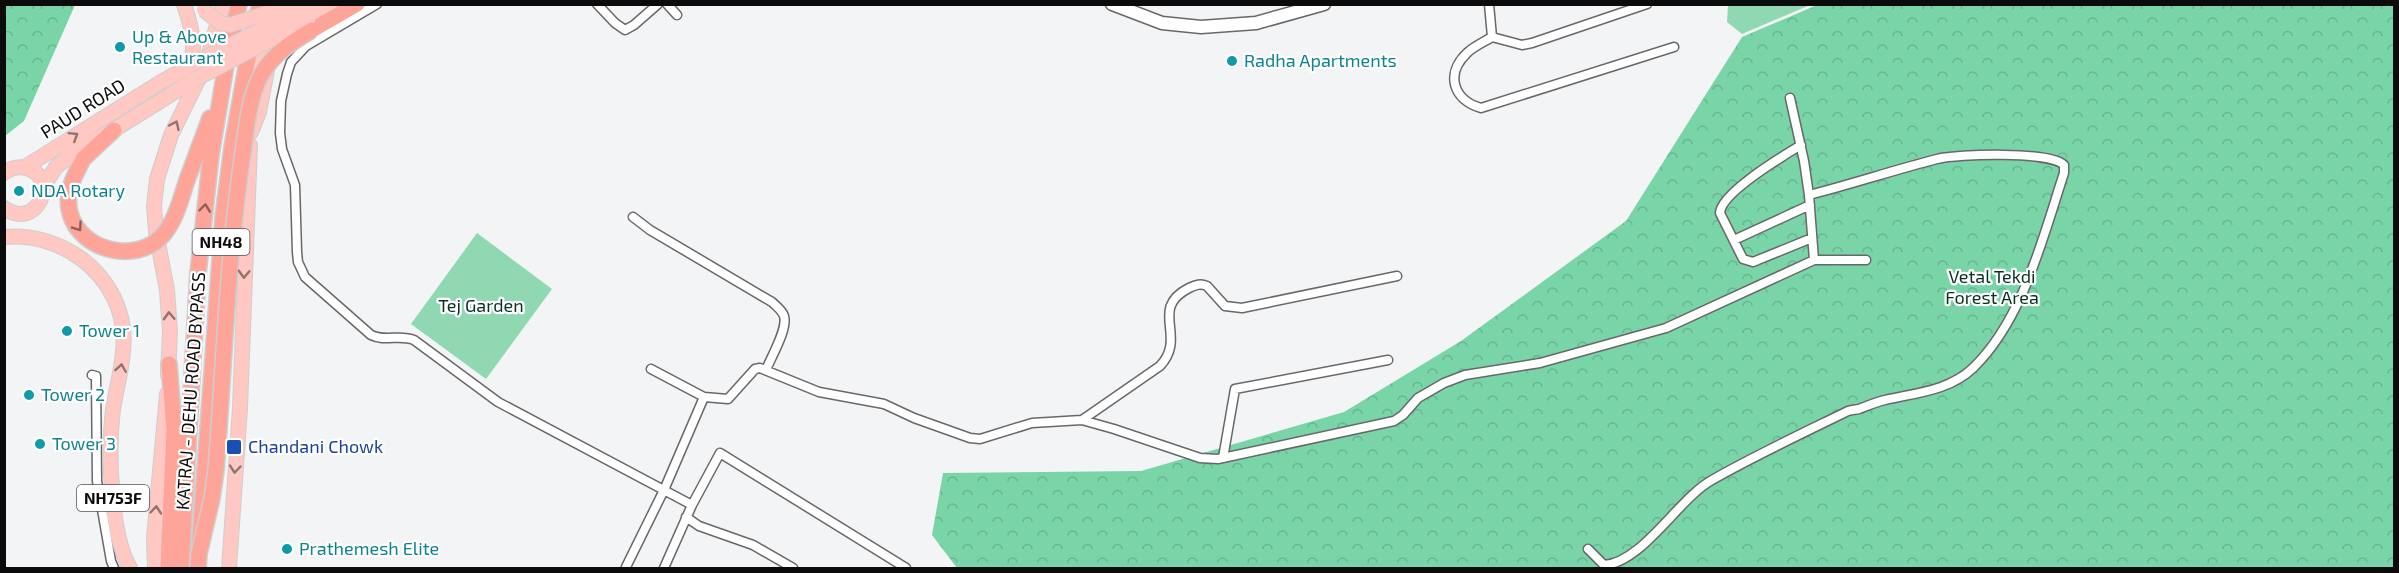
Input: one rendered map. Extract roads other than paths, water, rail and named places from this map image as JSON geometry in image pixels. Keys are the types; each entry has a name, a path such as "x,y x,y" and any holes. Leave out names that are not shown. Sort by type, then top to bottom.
{"highway":[{"name":"KATRAJ - DEHU ROAD BYPASS","path":"175,562 194,305 211,155 239,4"},
{"path":"198,561 216,470 235,215 253,98 260,76 289,44 305,14 357,4"},
{"name":"KATRAJ - DEHU ROAD BYPASS","path":"198,561 223,218 232,147 259,10"},
{"path":"114,130 83,159 68,197 69,211 74,224 93,242 119,252 128,252 148,247 163,235 175,213 224,82"},
{"path":"169,363 174,430 175,562"}],"main road":[{"path":"184,4 193,34 196,62"},
{"path":"155,568 154,537 169,363 167,290 156,232 154,206 157,179 171,135 206,64 223,4"},
{"path":"251,132 259,112 280,4"},
{"path":"202,8 220,23 230,25 305,14 335,4"},
{"path":"1112,4 1162,23 1202,27 1256,23 1324,4"},
{"path":"230,568 259,10"},
{"path":"5,209 21,214 32,211 42,198 43,187 62,160 305,14"},
{"name":"PAUD ROAD","path":"4,173 12,168 25,167 196,62 305,14"},
{"path":"25,167 35,172 43,187"},
{"name":"NH753F","path":"4,237 31,237 60,245 75,254 93,268 108,285 117,306 123,328 124,351 110,440 113,494 122,547 130,568"}],"street":[{"path":"377,4 306,46 291,62 287,74 281,101 280,133 282,149 295,185 298,262 305,277 371,335 380,338 403,337 414,340 498,402 692,505"},
{"path":"597,4 615,23 626,30 634,26 658,4"},
{"path":"667,4 676,15"},
{"path":"1489,4 1492,37"},
{"path":"1647,4 1532,44 1522,45 1492,37 1468,52 1458,64 1454,78 1455,89 1463,100 1481,108 1674,47"},
{"path":"1790,98 1801,144 1809,195 1814,260"},
{"path":"1801,144 1756,173 1722,205 1720,213 1743,259 1753,262 1812,238"},
{"path":"1588,549 1604,565 1620,561 1673,517 1691,494 1709,481 1784,441 1838,418 1846,412 1882,401 1931,391 1971,370 2000,337 2014,314 2049,218 2064,173 2064,165 2053,158 2023,154 1940,158 1809,195"},
{"path":"1734,240 1810,206"},
{"path":"633,217 650,230 772,302 781,310 785,318 785,327 766,370"},
{"path":"651,369 704,397 728,399 755,369 766,370 819,392 884,404 914,418 970,438 980,439 1032,423 1082,420 1200,458 1223,458 1394,422 1418,398 1444,383 1465,375 1540,363 1666,328 1814,260 1866,261"},
{"path":"1082,420 1160,366 1168,358 1173,339 1169,310 1178,295 1198,284 1207,286 1225,306 1242,308 1396,276"},
{"path":"1223,458 1235,389 1388,360"},
{"path":"92,375 96,376 97,481 114,568"},
{"path":"626,567 664,490 704,397"},
{"path":"664,568 686,517 720,453 906,568"},
{"path":"686,517 699,526 753,545 793,568"}],"place":[{"name":"Up & Above Restaurant","path":"120,47"},
{"name":"Radha Apartments","path":"1232,61"},
{"name":"NDA Rotary","path":"19,191"},
{"name":"Tower 1","path":"67,331"},
{"name":"Tower 2","path":"29,395"},
{"name":"Tower 3","path":"40,444"},
{"name":"Chandani Chowk","path":"234,447"},
{"name":"Prathemesh Elite","path":"287,549"}],"park label":[{"name":"Vetal Tekdi Forest Area","path":"1992,287"},
{"name":"Tej Garden","path":"481,306"}]}
